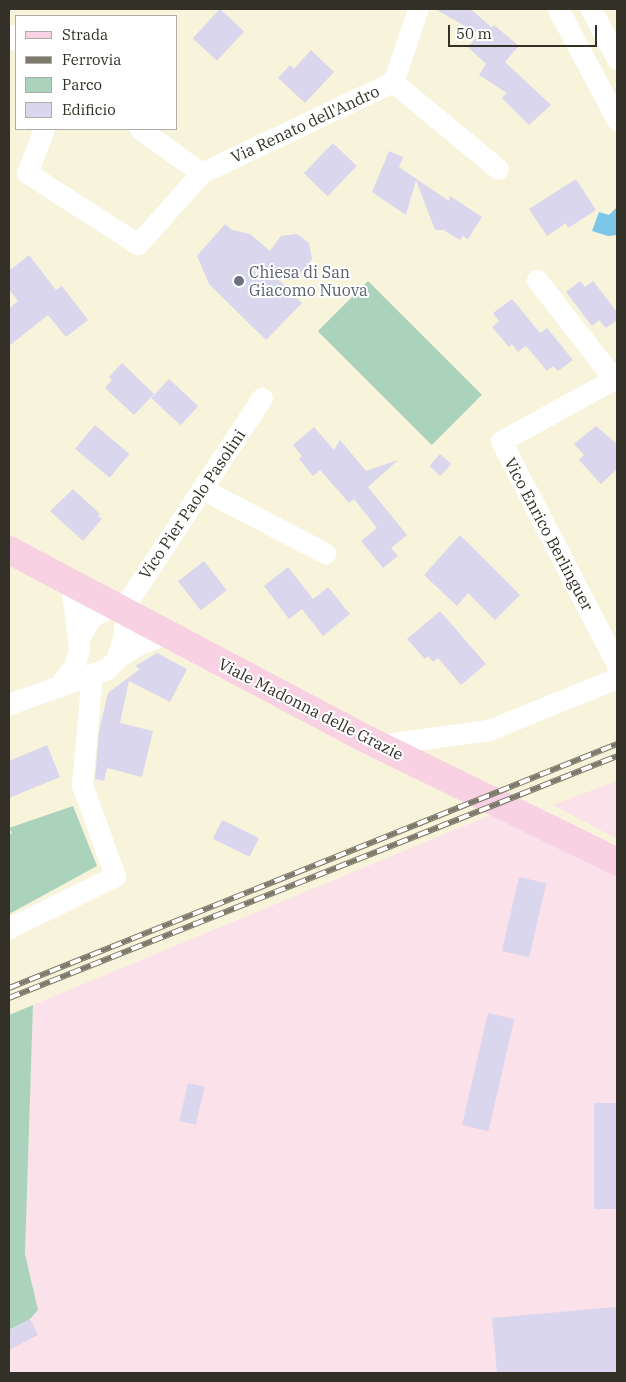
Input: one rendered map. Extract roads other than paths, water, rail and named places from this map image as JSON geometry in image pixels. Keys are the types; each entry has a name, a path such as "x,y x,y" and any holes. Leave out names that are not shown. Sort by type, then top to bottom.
{"street":[{"path":"393,82 418,9"},
{"path":"558,9 617,120"},
{"path":"591,9 617,59"},
{"name":"Via Renato dell'Andro","path":"201,173 393,82 498,169"},
{"path":"44,130 26,173 138,244 201,173 141,130"},
{"name":"Vico Enrico Berlinguer","path":"537,280 614,379 501,442 617,665"},
{"name":"Vico Pier Paolo Pasolini","path":"119,608 202,489 262,398"},
{"path":"202,489 325,553"},
{"name":"Viale Madonna delle Grazie","path":"9,550 378,745 617,862"},
{"path":"71,582 79,639"},
{"path":"60,684 74,667 79,639 91,616 119,608 125,621 123,639 116,659"},
{"path":"9,704 60,684 106,669 116,659 141,643 168,634"},
{"path":"9,928 115,876 82,785 92,673"},
{"path":"378,745 489,730 617,678"}],"water":[{"path":"617,207 617,235 608,236 592,231 599,212 609,215"}],"railway":[{"path":"9,988 617,744"},
{"path":"9,998 617,756"}],"place":[{"name":"Chiesa di San Giacomo Nuova","path":"239,281"}]}
